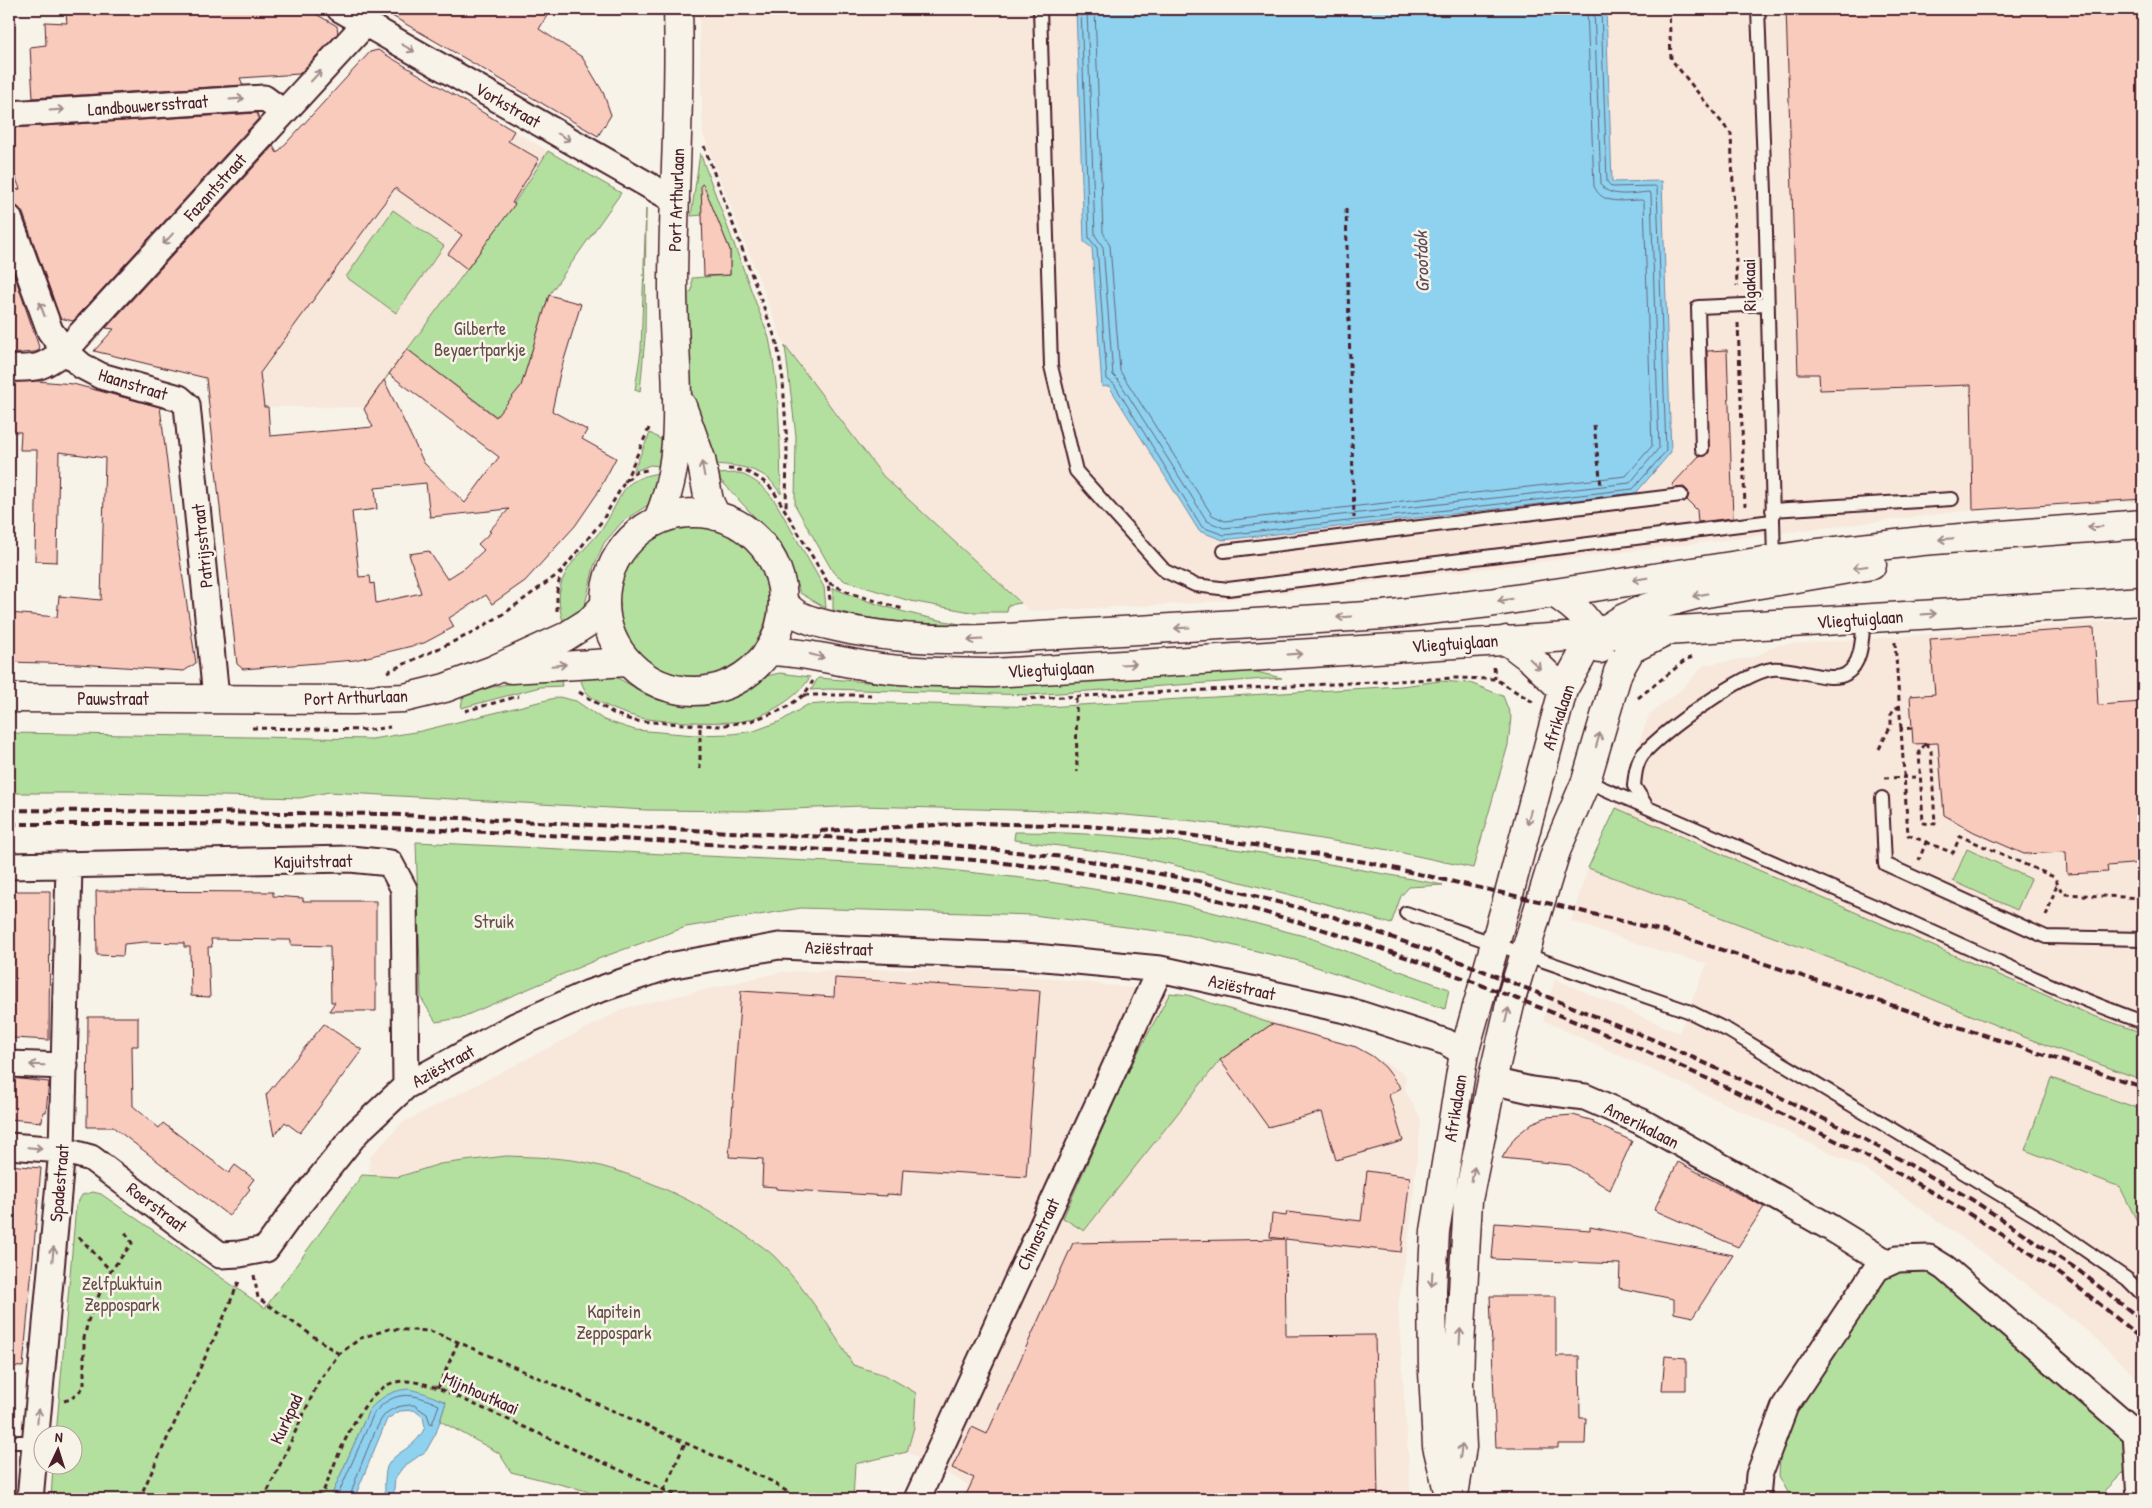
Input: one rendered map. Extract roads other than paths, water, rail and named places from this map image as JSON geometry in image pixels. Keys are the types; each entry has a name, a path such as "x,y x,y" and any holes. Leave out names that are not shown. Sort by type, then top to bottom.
{"main road":[{"name":"Port Arthurlaan","path":"659,517 664,506 675,462 676,390 673,288 679,109 678,9"},
{"name":"Port Arthurlaan","path":"676,390 701,459 709,501 716,516"},
{"path":"688,513 716,516 739,525 759,541 774,561 782,584 785,605 779,632 769,651 753,670 732,683 709,690 684,691 660,685 639,673 627,662 609,632 604,605 608,578 619,554 637,533 659,517 688,513"},
{"name":"Vliegtuiglaan","path":"785,605 799,616 834,627 920,639 967,640 1384,615 1489,603 1774,560 1922,541 2143,524"},
{"path":"1554,593 1580,612 1597,635 1622,619 1646,608 1688,597 1853,568 1960,556 1994,534"},
{"name":"Vliegtuiglaan","path":"769,651 808,654 839,662 890,669 993,673 2143,600"},
{"name":"Port Arthurlaan","path":"216,698 354,700 404,698 444,688 492,670 565,637 590,621 604,605"},
{"path":"1610,700 1618,672 1631,649 1668,631"},
{"name":"Afrikalaan","path":"1451,1499 1437,1446 1432,1289 1435,1231 1464,1053 1563,690 1584,652 1597,635"},
{"name":"Afrikalaan","path":"1451,1499 1462,1447 1459,1384 1468,1200 1492,1081 1512,996 1556,851 1586,781 1610,700 1597,635"},
{"path":"1506,640 1531,659 1563,690"},
{"name":"Port Arthurlaan","path":"492,670 627,662"},
{"name":"Pauwstraat","path":"9,698 216,698"}],"street":[{"name":"Vorkstraat","path":"340,9 676,201"},
{"name":"Fazantstraat","path":"66,352 366,23"},
{"name":"Landbouwersstraat","path":"10,109 264,98 283,112"},
{"name":"Haanstraat","path":"9,218 50,331 66,352 82,366 101,376 179,398"},
{"path":"9,368 34,369 49,363 66,352"},
{"name":"Patrijsstraat","path":"179,398 187,405 216,698"},
{"name":"Kajuitstraat","path":"9,866 350,859 390,863 404,890 406,1086"},
{"name":"Spadestraat","path":"30,1499 26,1442 55,1230 62,1150 69,866"},
{"name":"Aziëstraat","path":"289,1217 357,1132 406,1086 515,1026 589,993 669,966 779,946 1024,956 1160,969 1350,1010 1446,1042 1464,1053"},
{"name":"Chinastraat","path":"917,1499 1160,969"},
{"path":"9,1064 65,1066"},
{"name":"Amerikalaan","path":"1492,1081 1531,1090 1585,1097 1640,1121 1831,1228 1888,1263"},
{"name":"Roerstraat","path":"9,1146 62,1150 91,1158 220,1255 266,1249 289,1217"},
{"path":"1757,1499 1759,1475 1785,1406 1877,1268 1897,1259 1929,1258 1945,1268 2136,1433 2140,1499"}],"lane":[{"path":"1040,9 1052,366 1076,471 1165,571 1195,586 1228,590 1746,524 1772,515 1952,499"},
{"name":"Rigakaai","path":"1758,9 1774,560"},
{"path":"1702,449 1698,307 1767,304"},
{"path":"1224,552 1681,495"},
{"path":"1647,807 1634,786 1636,768 1642,755 1660,738 1692,713 1749,676 1772,668 1798,670 1822,676 1844,675 1856,666 1862,640 1864,618"},
{"path":"1586,781 2056,988 2143,1022"},
{"path":"1882,798 1885,864 2046,937 2143,938"},
{"path":"1406,913 1688,1011 1729,1030 2039,1218 2127,1279 2143,1295"}],"water":[{"name":"Grootdok","path":"1076,9 1606,9 1612,182 1662,181 1671,452 1636,493 1223,540 1199,531 1109,386 1102,387 1092,248 1084,242"},
{"path":"409,1389 446,1402 436,1433 426,1451 403,1467 395,1478 393,1499 385,1499 387,1467 395,1457 416,1441 425,1427 423,1417 414,1410 400,1411 387,1419 354,1499 330,1499 369,1410 387,1395"}],"railway":[{"path":"9,810 382,814 923,842 1073,858 1198,881 1334,917 1464,963 1654,1040 1782,1098 1862,1138 1971,1199 2078,1270 2143,1321"},
{"path":"820,831 975,823 1087,826 1195,836 1366,862 1667,932 2143,1087"},
{"path":"9,824 334,826 877,853 1046,868 1102,876 1201,896 1332,932 1460,977 1627,1043 1751,1099 1855,1150 1956,1206 2005,1236 2099,1303 2143,1341"}],"park label":[{"name":"Gilberte Beyaertparkje","path":"480,338"},
{"name":"Struik","path":"494,921"},
{"name":"Zelfpluktuin Zeppospark","path":"122,1294"},
{"name":"Kapitein Zeppospark","path":"614,1321"}]}
